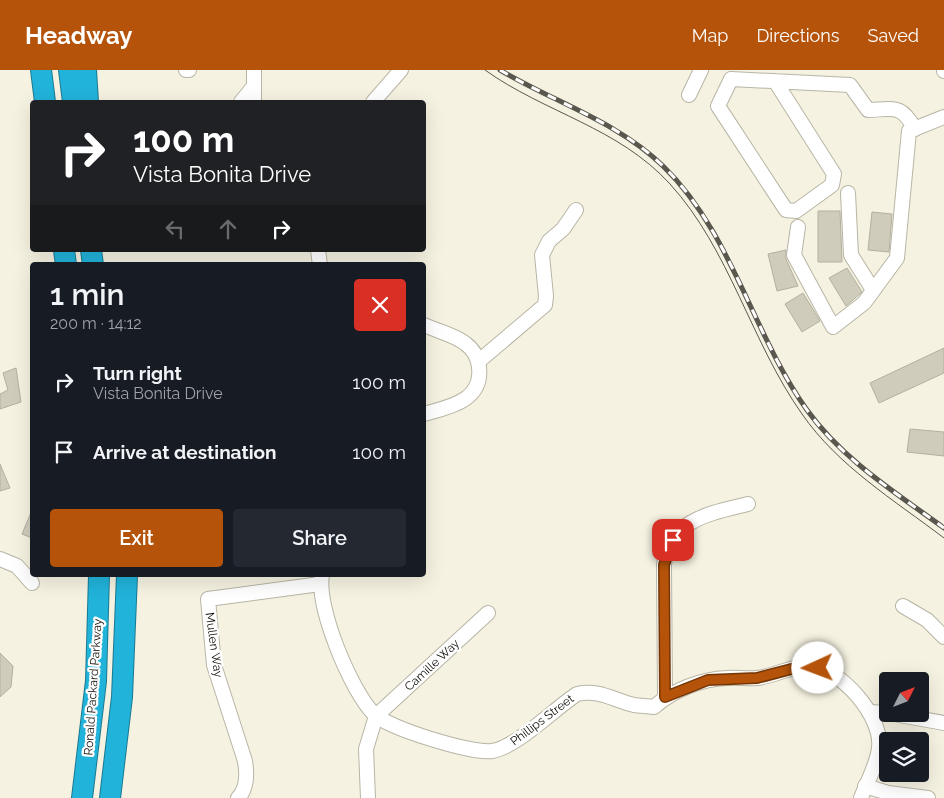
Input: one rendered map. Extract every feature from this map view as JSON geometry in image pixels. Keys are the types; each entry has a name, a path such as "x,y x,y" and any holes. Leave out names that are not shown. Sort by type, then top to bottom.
{"highway":[{"path":"41,70 45,100"},
{"path":"69,70 73,100"},
{"path":"86,70 88,100"},
{"name":"Ronald Packard Parkway","path":"82,798 96,681 99,577"},
{"path":"110,798 122,697 127,577"}],"street":[{"path":"254,70 254,100"},
{"path":"375,100 401,70"},
{"path":"689,95 701,70"},
{"path":"775,81 834,174 832,186 796,211 786,210 718,106 731,80 775,81 850,85 868,110 898,108 907,114 914,129"},
{"path":"243,100 254,86"},
{"path":"798,227 794,255 833,327 864,303 897,258 909,131 944,117"},
{"path":"848,193 851,255 873,290"},
{"path":"479,361 545,305 546,296 542,255 549,241 563,229 576,210"},
{"path":"426,326 462,341 472,349 479,361 478,385 468,398 459,404 426,413"},
{"path":"665,697 664,565 668,550 681,530 700,516 748,504"},
{"path":"0,558 17,566 32,583"},
{"name":"Phillips Street","path":"321,580 332,631 350,679 363,702 376,716 450,745 476,752 493,751 512,744 577,694 587,692 603,693 634,705 654,707 665,697 708,680 757,678 809,666 832,673 856,696 869,712 878,738 879,747 863,792"},
{"name":"Mullen Way","path":"238,798 247,775 246,768 214,664 208,599 321,580"},
{"path":"903,606 927,620 944,637"},
{"name":"Camille Way","path":"376,716 488,613"},
{"path":"869,712 879,713"},
{"path":"368,798 366,749 376,716"},
{"path":"929,720 944,723"},
{"path":"863,792 928,798"}],"building":[{"path":"818,211 840,211 842,262 818,262"},
{"path":"872,212 892,214 889,252 868,250"},
{"path":"786,250 786,259 798,286 777,291 768,254"},
{"path":"847,268 862,292 846,306 829,278"},
{"path":"803,293 820,321 802,332 785,304"},
{"path":"944,348 944,373 879,403 870,383"},
{"path":"16,368 21,402 0,409 0,394 8,390 3,373"},
{"path":"910,429 944,432 944,456 907,452"},
{"path":"0,464 10,488 0,491"},
{"path":"30,515 30,537 22,534"},
{"path":"0,653 13,666 11,687 0,697"}],"tram line":[{"path":"485,70 508,85 628,148 670,184 691,210 709,238 768,357 784,386 816,433 832,450 868,481 944,538"}],"railway":[{"path":"500,70 606,125 626,137 663,166 687,193 707,222 724,252 771,349 807,410 821,428 853,460 944,528"}],"route":[{"path":"673,540 664,565 665,697 708,680 728,677 757,678 803,666 818,668"}]}
